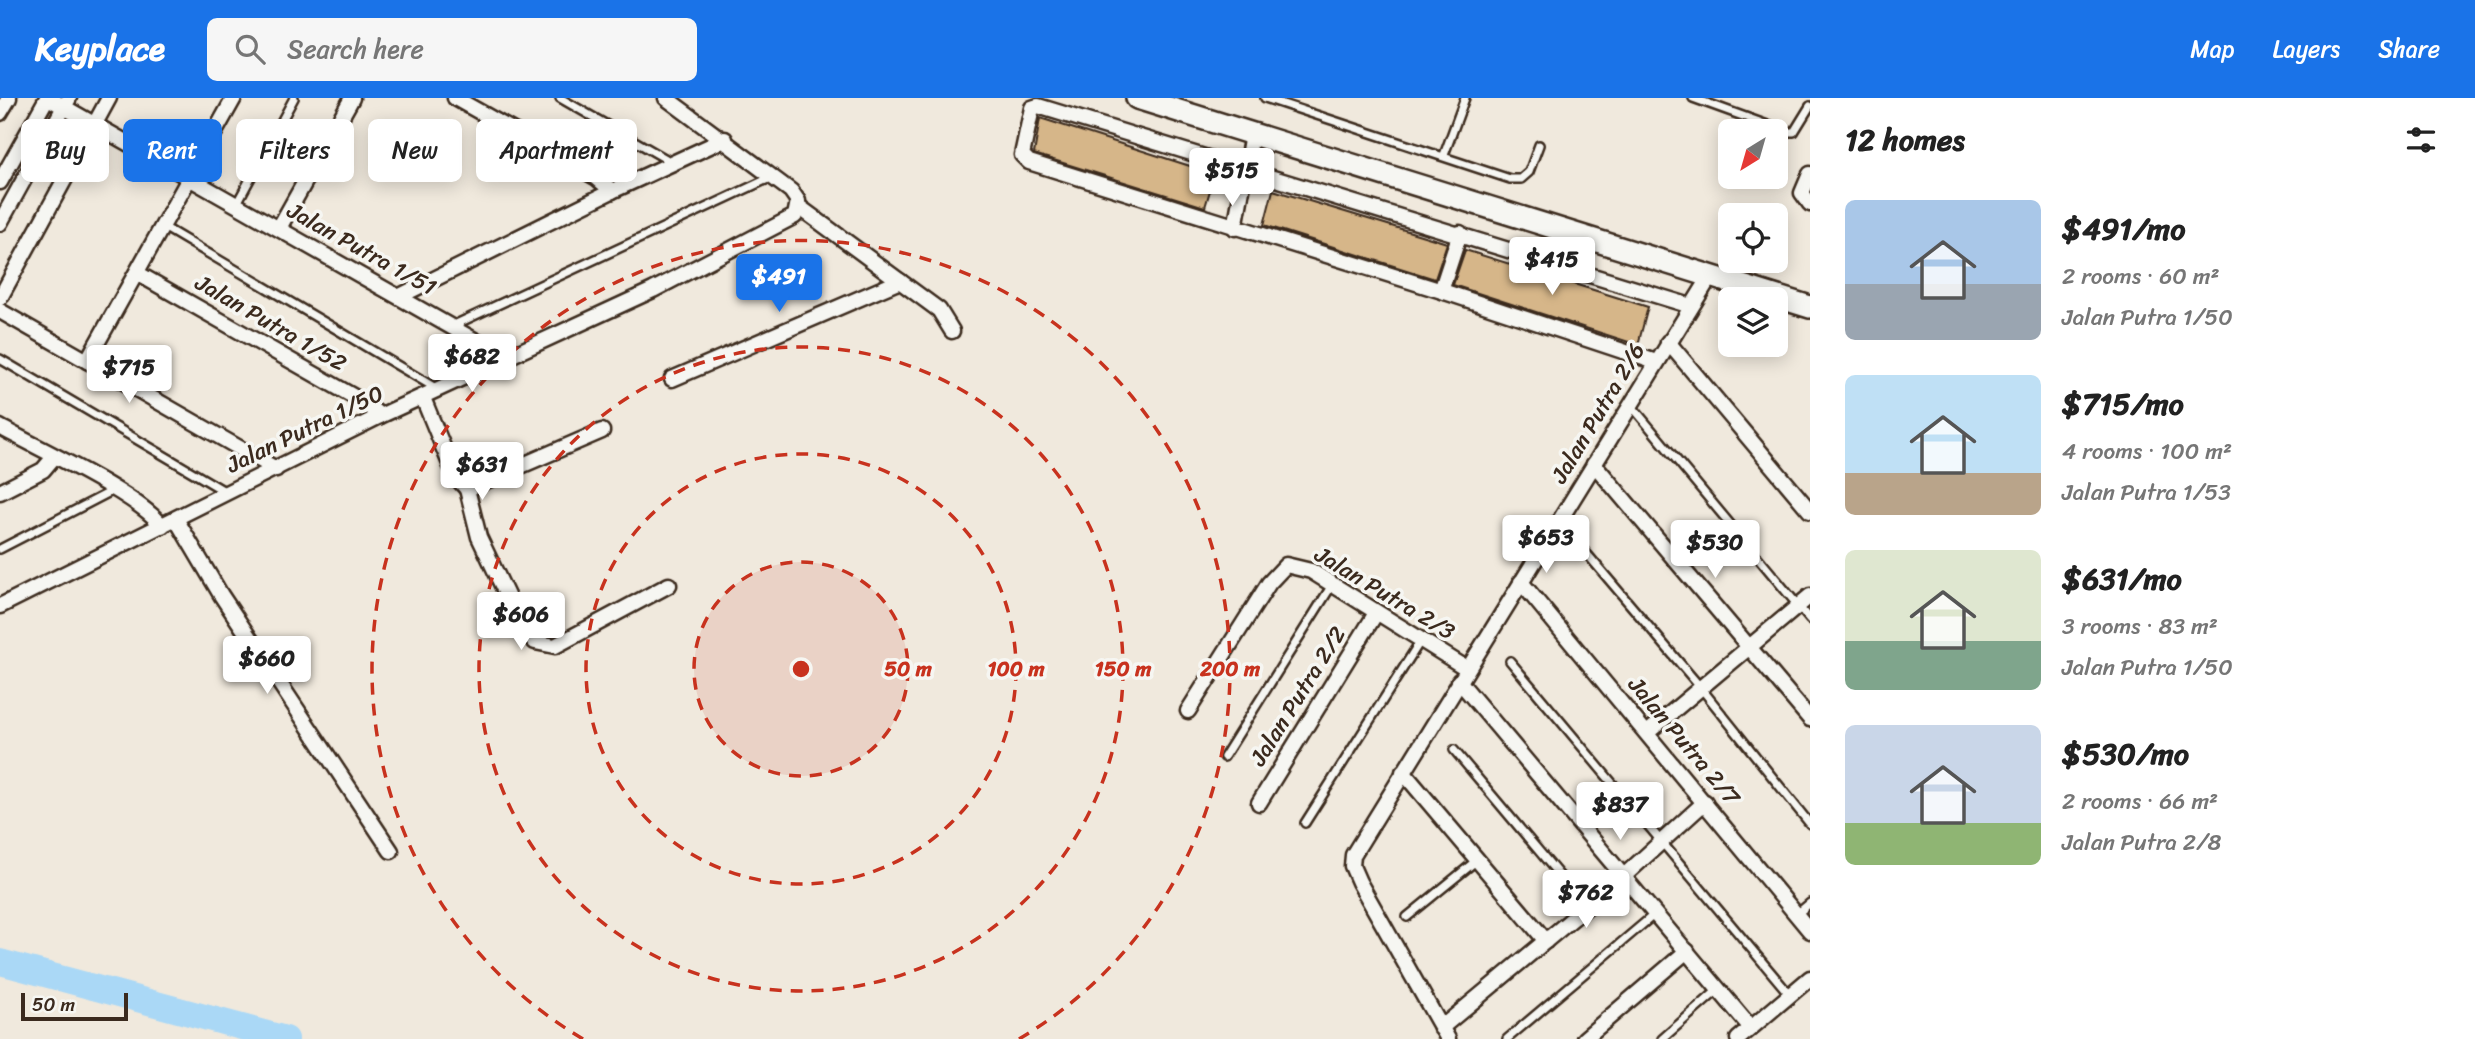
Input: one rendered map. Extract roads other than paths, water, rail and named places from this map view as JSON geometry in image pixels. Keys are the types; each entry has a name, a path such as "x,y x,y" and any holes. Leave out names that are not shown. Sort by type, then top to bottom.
{"street":[{"path":"0,112 9,98"},
{"path":"0,182 48,98"},
{"name":"Jalan Putra 1/51","path":"48,98 66,103 87,119"},
{"path":"96,119 109,98"},
{"path":"222,119 234,98"},
{"path":"279,228 352,98"},
{"path":"455,98 597,178 612,191"},
{"path":"666,98 774,176 791,191 798,206 939,310 952,331"},
{"path":"1137,98 1810,307"},
{"path":"0,223 66,103"},
{"path":"1656,362 1445,292 1029,162 1022,155 1032,108 1038,106 1245,167 1691,306"},
{"path":"1235,228 1252,134"},
{"path":"400,296 612,191 725,139"},
{"path":"1810,174 1802,193 1810,204"},
{"path":"0,298 62,182"},
{"path":"87,361 185,182"},
{"name":"Jalan Putra 1/51","path":"194,182 506,358"},
{"name":"Jalan Putra 1/50","path":"0,606 380,416 653,290 795,216 798,206"},
{"path":"1445,292 1442,288 1460,233"},
{"name":"Jalan Putra 1/52","path":"137,272 365,403 380,416"},
{"name":"Jalan Putra 2/6","path":"1445,1033 1352,866 1356,847 1710,277"},
{"path":"672,379 900,281"},
{"path":"0,311 276,469"},
{"path":"1668,342 1810,511"},
{"path":"423,398 455,476 467,489 479,537 522,625 535,642 555,646 669,585"},
{"path":"0,426 145,509 162,526"},
{"path":"467,489 602,431"},
{"path":"0,492 43,470 54,457"},
{"path":"1594,464 1810,719"},
{"path":"176,519 221,595 391,851"},
{"name":"Jalan Putra 2/3","path":"1188,711 1286,565 1303,567 1332,584 1420,640 1463,675"},
{"name":"Jalan Putra 2/7","path":"1521,582 1810,931"},
{"path":"1647,733 1810,596"},
{"name":"Jalan Putra 2/2","path":"1259,803 1376,613"},
{"path":"1463,675 1751,1028"},
{"path":"1403,772 1546,941"},
{"path":"1445,1033 1705,802"},
{"path":"1584,1039 1687,951"},
{"path":"1738,1039 1810,978"}],"lane":[{"path":"236,205 294,98"},
{"path":"560,98 673,163"},
{"path":"1265,98 1510,179 1521,179 1529,172 1539,145"},
{"path":"1444,155 1465,98"},
{"path":"1693,98 1787,132 1794,132 1810,106"},
{"path":"452,326 774,176"},
{"path":"162,226 440,390"},
{"path":"0,359 227,492"},
{"path":"1630,404 1810,620"},
{"path":"0,549 114,490"},
{"path":"1559,521 1701,688 1810,824"},
{"path":"1224,757 1332,584"},
{"path":"1305,823 1420,640"},
{"path":"1510,661 1790,995"},
{"path":"1454,750 1586,907"},
{"path":"1407,917 1478,859"},
{"path":"1797,914 1810,903"},
{"path":"1507,1039 1656,913"},
{"path":"1662,1039 1719,989"}],"waterway":[{"path":"0,962 286,1039"}]}
